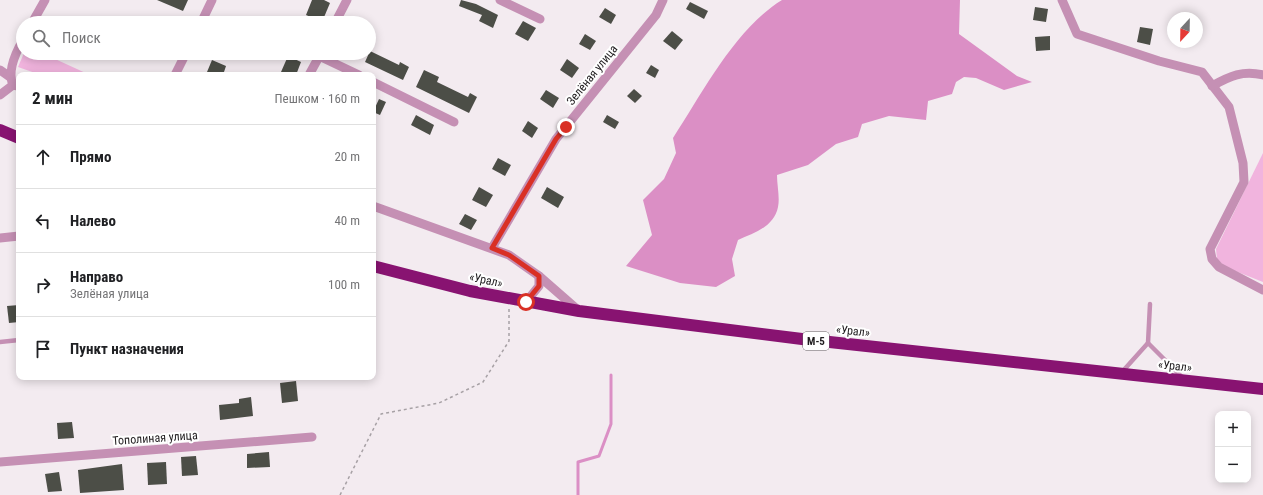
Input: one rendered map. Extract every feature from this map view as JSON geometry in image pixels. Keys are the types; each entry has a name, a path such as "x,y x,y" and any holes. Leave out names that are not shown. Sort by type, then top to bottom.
{"highway":[{"path":"0,130 16,137"},
{"name":"«Урал»","path":"376,267 448,286 509,299 579,311 802,339 1263,389"}],"street":[{"path":"36,16 45,0"},
{"path":"204,16 212,0"},
{"path":"339,16 347,0"},
{"path":"500,0 540,19"},
{"name":"Зелёная улица","path":"492,248 556,139 656,15 663,0"},
{"path":"1062,0 1077,34 1158,61 1202,72 1229,107 1239,142 1243,163 1244,182 1210,249 1212,260 1219,267 1263,290"},
{"path":"0,95 14,83 17,60"},
{"path":"176,72 182,60"},
{"path":"311,72 317,60"},
{"path":"331,60 353,72"},
{"path":"0,70 14,83"},
{"path":"1212,86 1230,76 1251,72 1263,76"},
{"path":"376,83 454,122"},
{"path":"376,207 466,241 492,248 509,255 539,276 579,311"},
{"path":"0,238 16,236"},
{"path":"526,302 539,286 539,276"},
{"name":"Тополиная улица","path":"0,462 312,437"}],"lane":[{"path":"1120,374 1148,343 1150,304"},
{"path":"0,342 16,340"},
{"path":"1148,343 1186,381"}],"path":[{"path":"340,495 381,414 439,403 483,382 509,341 509,299"}],"shaded area":[{"path":"782,0 960,0 959,34 1017,76 1032,82 1004,90 976,78 964,77 956,82 952,94 928,101 926,120 889,116 862,124 858,137 836,144 808,165 777,175 779,200 776,214 768,224 750,235 738,240 732,259 735,276 716,287 680,283 626,266 652,235 643,200 664,179 676,153 673,138 708,82 735,44 749,27 765,12"},
{"path":"21,60 57,60 83,72 32,72 18,67"},
{"path":"1263,153 1263,282 1225,267 1217,259 1216,249"}],"building":[{"path":"157,0 188,0 183,11"},
{"path":"312,0 324,0 330,3 325,16 306,15"},
{"path":"461,0 476,4 498,15 493,28 479,21 482,15 459,6"},
{"path":"690,2 708,11 704,19 686,9"},
{"path":"1035,7 1048,9 1046,22 1033,20"},
{"path":"605,8 616,15 611,24 599,17"},
{"path":"523,21 536,28 528,41 515,34"},
{"path":"1140,27 1153,29 1150,45 1137,42"},
{"path":"672,31 683,40 675,50 663,41"},
{"path":"585,34 596,41 590,50 579,44"},
{"path":"1050,36 1050,50 1036,51 1035,37"},
{"path":"376,54 399,65 400,62 409,67 403,80 365,62 366,60 376,60"},
{"path":"567,59 579,68 572,78 560,70"},
{"path":"212,60 226,66 224,72 207,72"},
{"path":"286,60 297,60 301,62 297,72 281,72"},
{"path":"651,65 659,70 655,78 646,73"},
{"path":"424,70 439,77 437,82 468,97 470,93 477,97 469,113 416,87"},
{"path":"634,89 642,96 635,103 627,96"},
{"path":"546,90 559,98 553,108 540,99"},
{"path":"379,99 386,102 380,115 376,113 376,106"},
{"path":"416,115 434,125 430,135 411,125"},
{"path":"607,115 619,122 615,129 603,122"},
{"path":"528,121 538,128 532,138 522,131"},
{"path":"498,158 511,165 505,176 492,169"},
{"path":"479,187 493,195 486,207 472,200"},
{"path":"547,187 564,197 558,208 541,198"},
{"path":"465,214 477,220 471,230 459,224"},
{"path":"16,305 16,322 9,323 7,306"},
{"path":"296,381 298,401 282,403 280,383"},
{"path":"251,397 253,416 220,420 219,405 239,403 239,399"},
{"path":"72,422 74,438 58,439 57,423"},
{"path":"269,452 270,467 247,468 247,454"},
{"path":"196,456 198,475 182,476 181,457"},
{"path":"166,462 167,484 148,485 147,463"},
{"path":"122,464 124,490 80,493 78,470"},
{"path":"59,472 62,491 48,492 45,474"}],"waterway":[{"path":"578,495 578,462 599,456 611,424 611,375"}],"route":[{"path":"526,302 535,293 539,286 539,276 509,255 492,248 556,139 566,127"}]}
